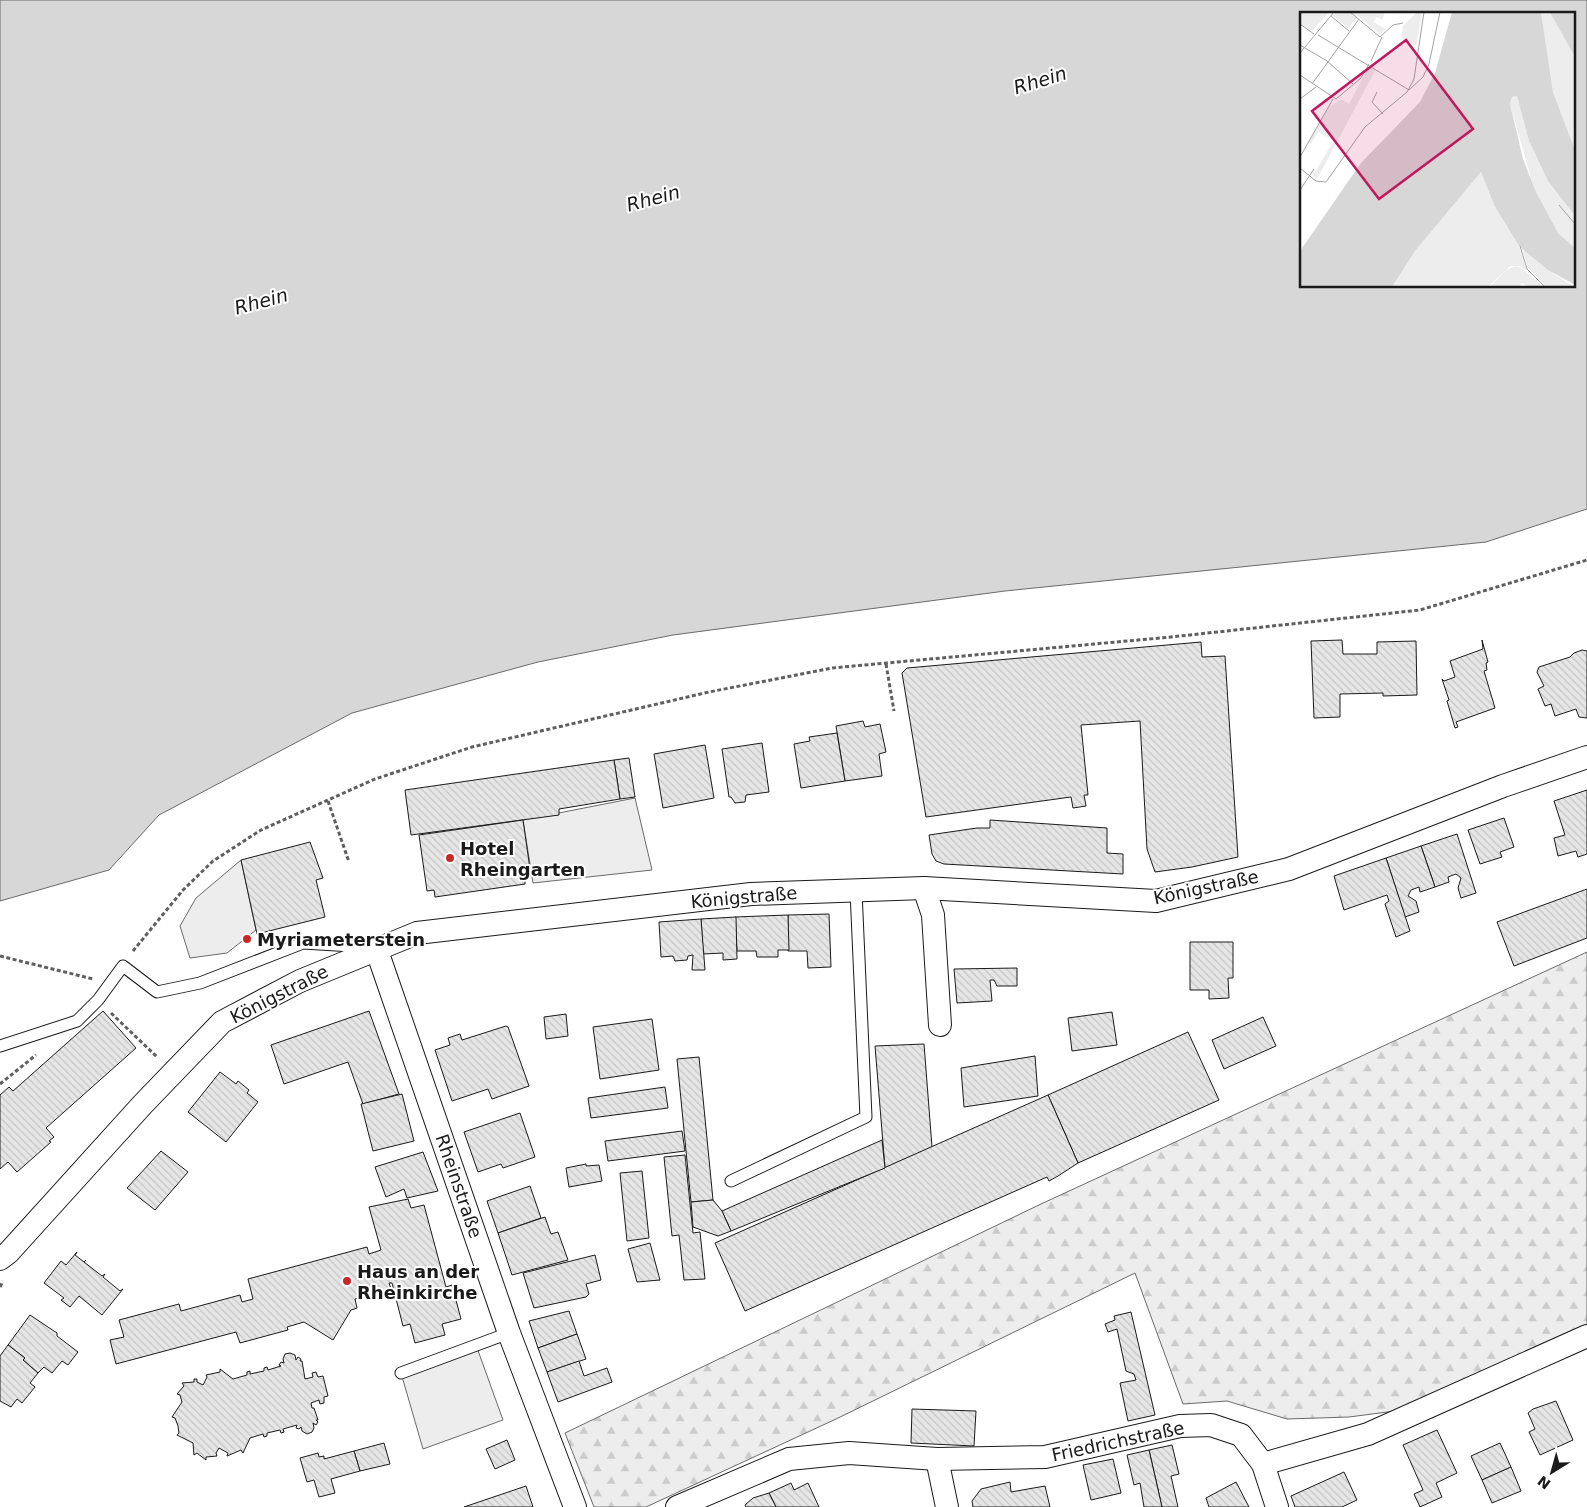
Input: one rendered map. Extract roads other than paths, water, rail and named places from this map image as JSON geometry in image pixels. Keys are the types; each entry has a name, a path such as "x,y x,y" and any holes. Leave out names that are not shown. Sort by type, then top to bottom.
{"street":[{"name":"Königstraße","path":"0,1259 8,1253 222,1022 300,981 376,948 417,933 751,894 924,888 1156,900 1289,869 1503,786 1587,757"},
{"path":"924,888 933,915 940,1025"},
{"name":"Rheinstraße","path":"376,948 510,1333 575,1507"},
{"path":"1277,1507 1263,1464 1368,1434 1587,1336"},
{"name":"Friedrichstraße","path":"677,1507 789,1459 849,1453 937,1459 1045,1457 1180,1426 1211,1425 1241,1436 1263,1464"},
{"path":"937,1459 947,1507"}],"lane":[{"path":"731,1180 866,1117 856,891"},
{"path":"0,1046 77,1021 98,1000 123,966 156,992 200,982 303,943 376,948"},
{"path":"400,1373 510,1333"}],"water":[{"name":"Rhein","path":"0,0 1587,0 1587,509 1486,542 1005,591 673,635 538,662 352,713 159,815 109,870 0,901"}],"place":[{"name":"Hotel Rheingarten","path":"450,858"},
{"name":"Myriameterstein","path":"247,939"},
{"name":"Haus an der Rheinkirche","path":"347,1281"}]}
